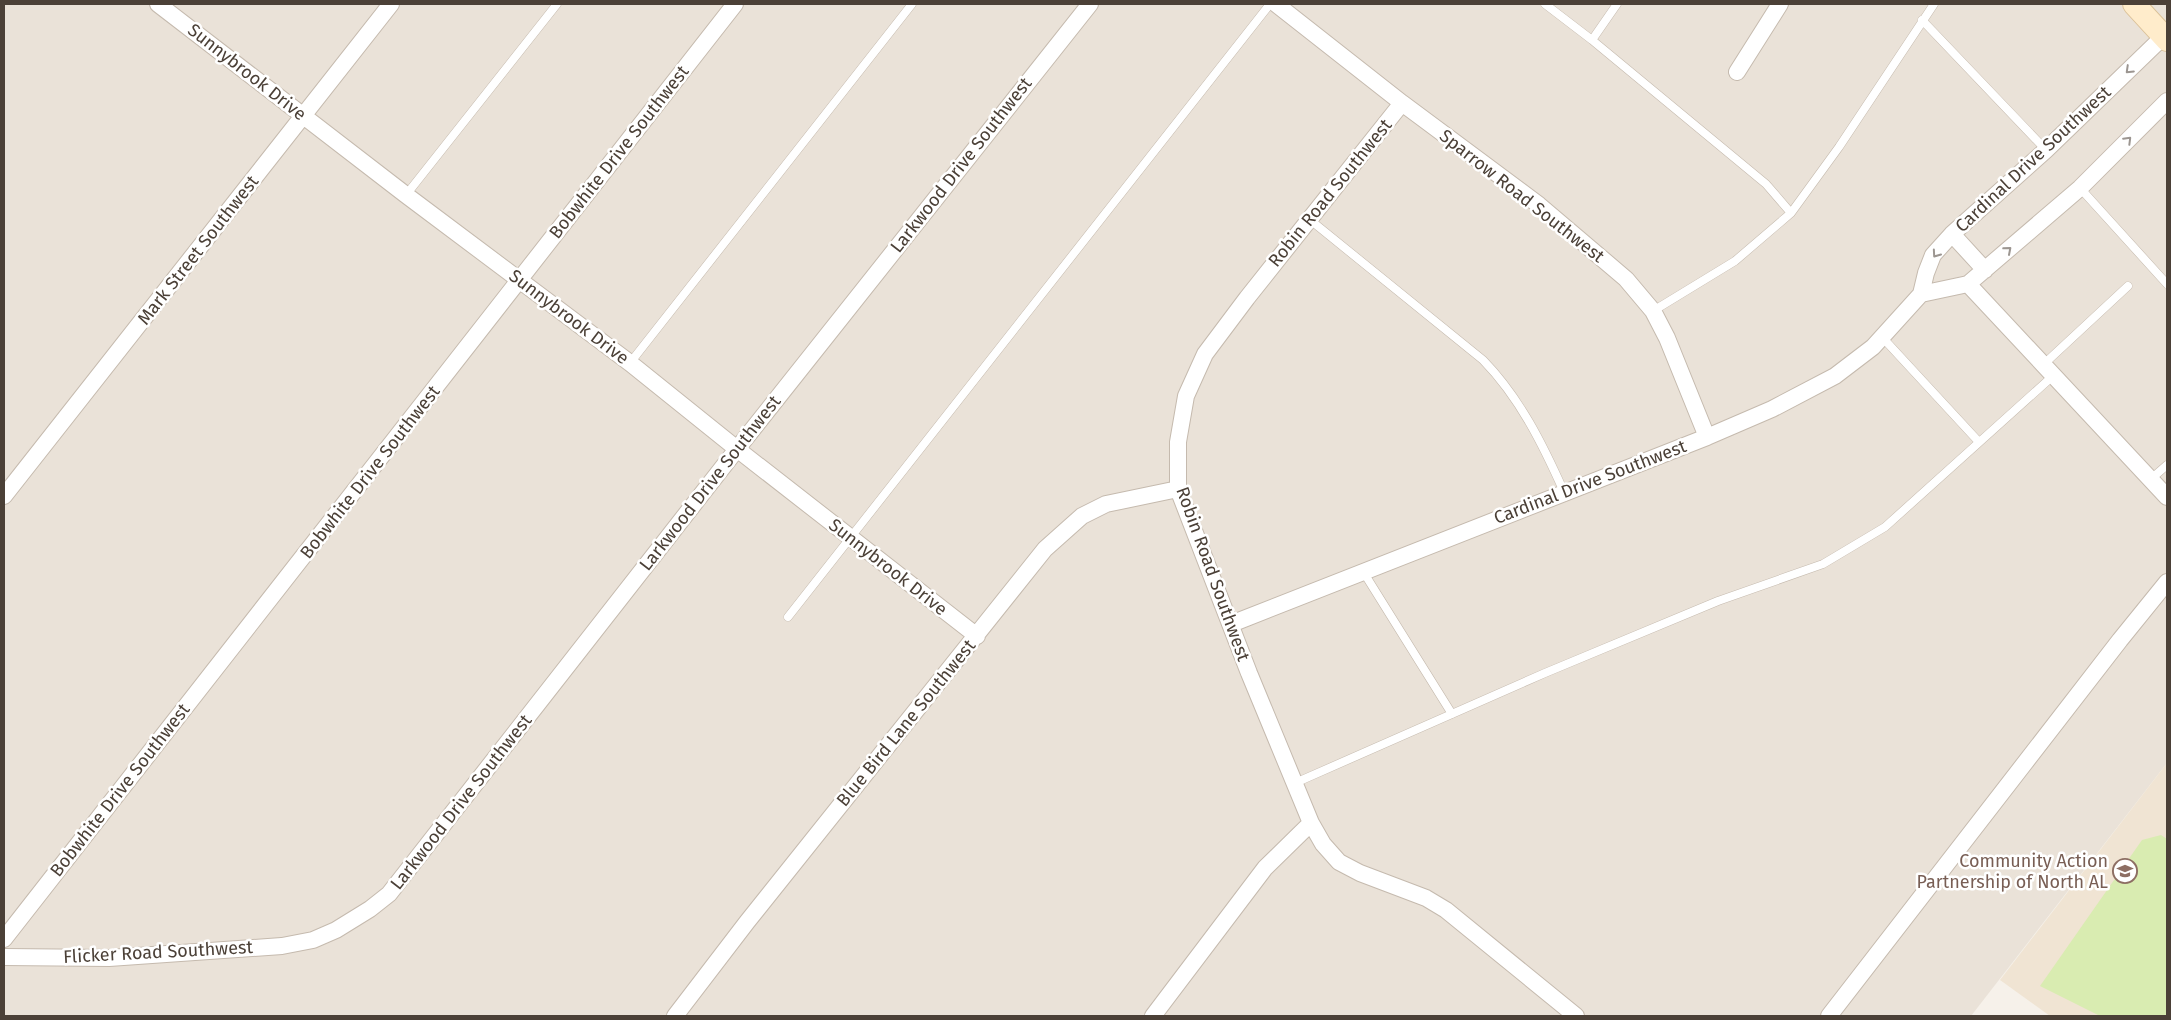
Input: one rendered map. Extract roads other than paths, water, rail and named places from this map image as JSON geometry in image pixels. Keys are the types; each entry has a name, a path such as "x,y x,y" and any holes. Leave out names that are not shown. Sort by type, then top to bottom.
{"street":[{"name":"Mark Street Southwest","path":"4,496 391,4"},
{"name":"Bobwhite Drive Southwest","path":"4,939 735,4"},
{"name":"Larkwood Drive Southwest","path":"313,940 353,921 389,894 737,449 1090,4"},
{"name":"Sparrow Road Southwest","path":"1276,4 1402,103 1539,205 1626,279 1653,311 1667,338 1707,437"},
{"path":"1737,72 1780,4"},
{"path":"2134,4 2166,38"},
{"name":"Sunnybrook Drive","path":"168,8 406,195 630,363 977,636"},
{"name":"Cardinal Drive Southwest","path":"1231,624 1707,437 1772,409 1834,376 1873,347 1921,294 1926,272 1934,255 1952,234 2046,150 2166,38"},
{"path":"1921,294 1968,284 2080,188 2167,101"},
{"name":"Robin Road Southwest","path":"1402,103 1309,219 1205,354 1186,396 1178,442 1178,489 1205,563 1295,784 1311,823 1323,844 1339,862 1360,873 1404,888 1446,910 1576,1016"},
{"path":"1952,234 1985,270"},
{"path":"1968,284 2167,497"},
{"name":"Blue Bird Lane Southwest","path":"675,1016 747,922 1045,549 1082,516 1106,504 1178,489"},
{"path":"1829,1016 2167,582"},
{"path":"1153,1016 1265,868 1311,823"},
{"name":"Flicker Road Southwest","path":"4,957 109,958 282,946 313,940"}],"lane":[{"path":"406,195 556,4"},
{"path":"630,363 912,4"},
{"path":"788,617 1270,4"},
{"path":"1544,4 1592,40 1766,184 1791,213"},
{"path":"1592,40 1617,4"},
{"path":"1653,311 1734,261 1791,213 1840,147 1934,4"},
{"path":"1922,20 2046,150"},
{"path":"2080,188 2167,284"},
{"path":"1309,219 1483,360 1502,380 1534,430 1564,492"},
{"path":"1295,784 1452,714 1718,601 1823,564 1885,527 1979,442 2128,286"},
{"path":"1882,337 1979,442"},
{"path":"2151,479 2167,465"},
{"path":"1364,573 1452,714"}],"place":[{"name":"Community Action Partnership of North AL","path":"2125,871"}]}
